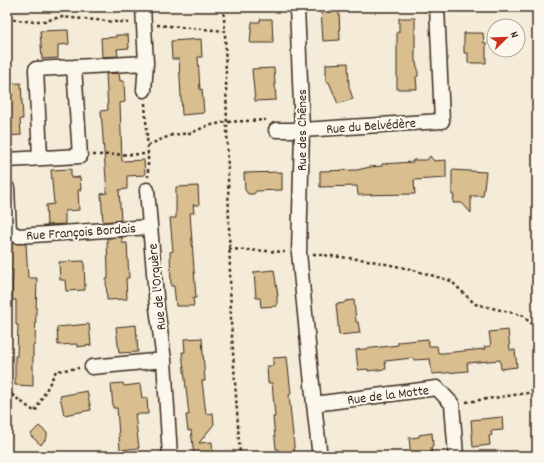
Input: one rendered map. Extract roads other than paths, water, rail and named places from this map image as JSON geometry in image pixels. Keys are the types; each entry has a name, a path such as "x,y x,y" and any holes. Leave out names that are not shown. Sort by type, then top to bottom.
{"street":[{"path":"143,7 146,63 144,90"},
{"name":"Rue des Chênes","path":"297,7 302,130 299,253 314,404"},
{"name":"Rue du Belvédère","path":"273,125 302,130 442,121 437,7"},
{"path":"40,158 36,69 146,63"},
{"path":"7,160 80,156 74,67"},
{"name":"Rue François Bordais","path":"7,188 8,231 18,236 150,227"},
{"name":"Rue de l'Orquère","path":"147,190 157,308 164,360 170,456"},
{"path":"92,367 164,360"},
{"name":"Rue de la Motte","path":"314,404 437,388 452,404 456,456"},
{"path":"314,404 319,449"}]}
